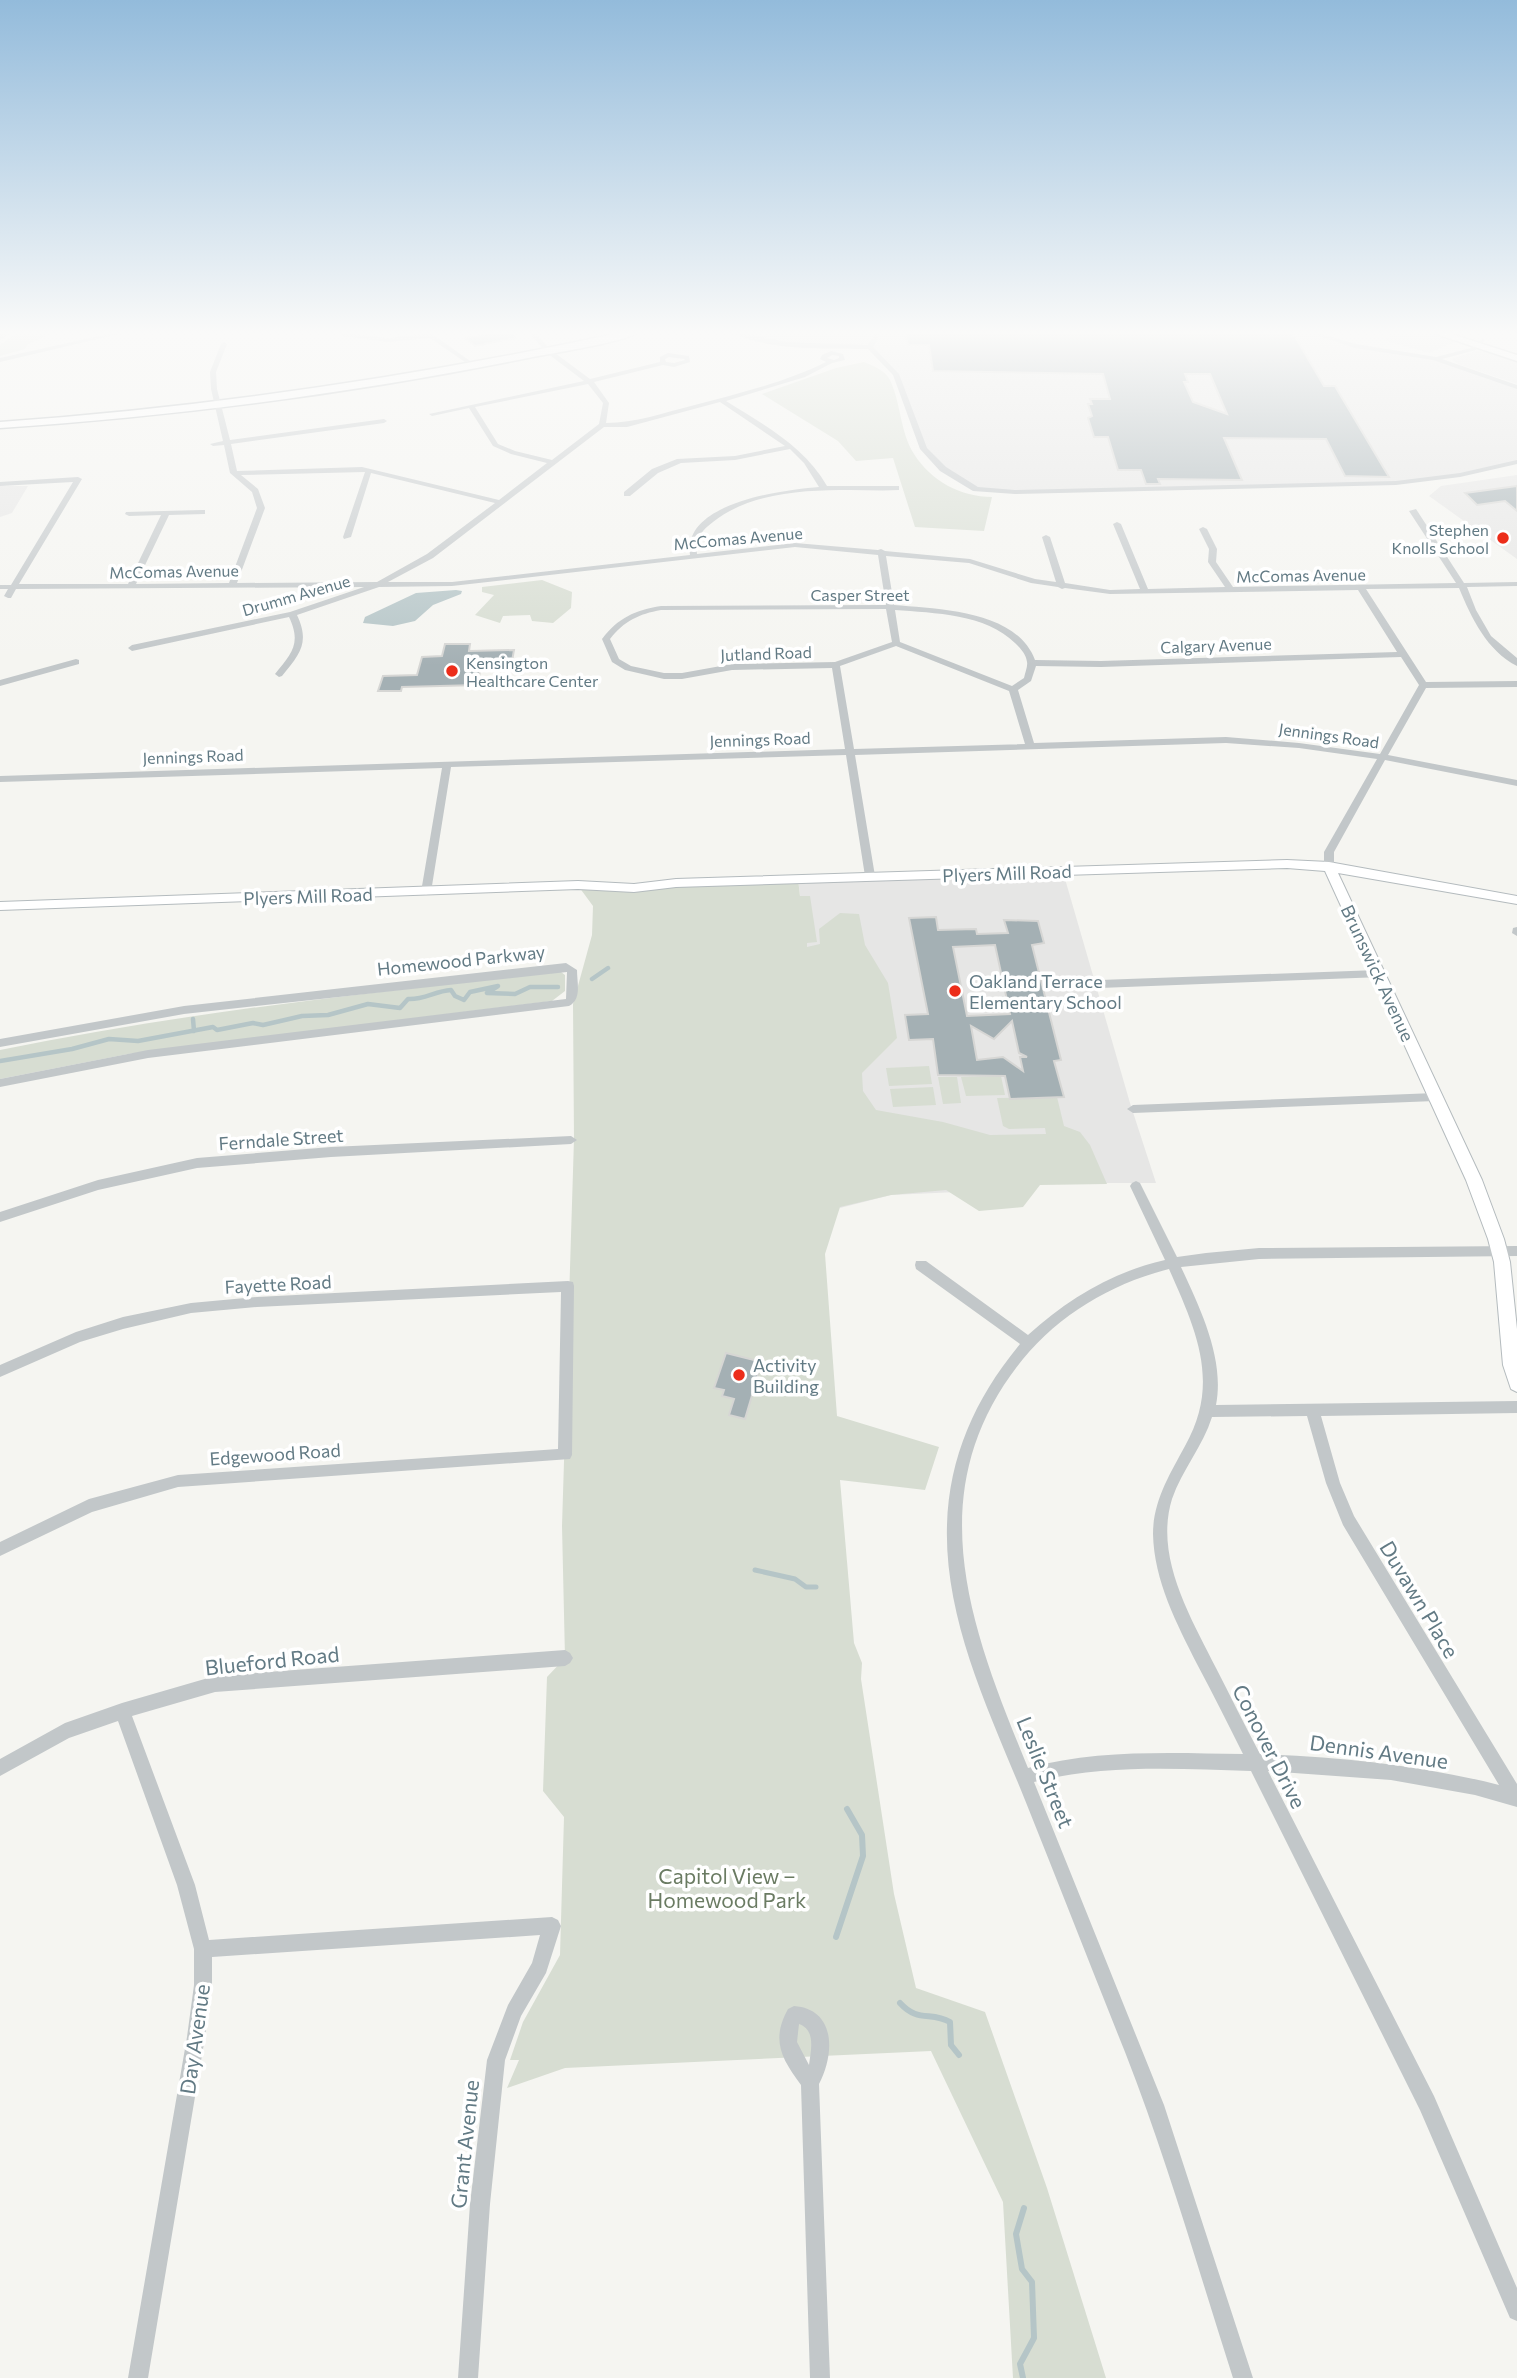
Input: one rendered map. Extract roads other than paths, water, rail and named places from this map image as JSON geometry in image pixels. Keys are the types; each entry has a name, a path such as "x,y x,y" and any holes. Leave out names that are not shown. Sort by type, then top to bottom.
{"street":[{"path":"227,444 234,473 255,491 261,508 232,585"},
{"path":"494,444 513,453 552,462"},
{"name":"Drumm Avenue","path":"132,648 292,614 379,584 430,556 576,444"},
{"path":"787,444 814,470 825,490"},
{"path":"922,444 943,469 961,482 990,491 1396,483 1460,475 1517,462"},
{"path":"627,494 655,471 680,461 742,457 791,447"},
{"path":"234,473 348,468 369,470 499,502"},
{"path":"346,537 369,470"},
{"path":"0,484 78,479 8,596"},
{"path":"694,556 691,545 696,533 710,518 729,506 776,494 896,488"},
{"path":"1413,511 1462,586 1472,610 1489,637 1517,663"},
{"path":"129,514 202,512"},
{"path":"131,586 166,513"},
{"path":"1117,524 1145,591"},
{"path":"1203,529 1213,550 1212,562 1230,589"},
{"path":"1046,537 1062,587"},
{"name":"McComas Avenue","path":"0,587 480,582 795,545 970,561 1034,581 1110,592 1517,584"},
{"path":"881,551 895,643 1013,689"},
{"path":"1362,588 1401,654 1423,685"},
{"name":"Casper Street","path":"634,614 677,607 890,607 949,612 994,625 1019,640 1032,663"},
{"path":"278,674 295,653 301,638 300,628 292,614"},
{"name":"Jutland Road","path":"634,614 621,620 606,639 615,660 628,668 645,673 682,676 732,667 836,665 895,643"},
{"name":"Calgary Avenue","path":"1032,663 1101,664 1401,654"},
{"path":"0,683 76,662"},
{"path":"1013,689 1028,679 1032,663"},
{"path":"836,665 870,876"},
{"path":"1423,685 1517,684"},
{"path":"1333,867 1327,856 1423,685"},
{"path":"1013,689 1030,746"},
{"name":"Jennings Road","path":"0,779 1226,740 1273,742 1383,758 1517,783"},
{"path":"426,892 447,765"},
{"name":"Plyers Mill Road","path":"0,906 617,885 634,888 676,883 1230,864 1333,867 1384,874 1517,900"},
{"name":"Brunswick Avenue","path":"1333,867 1378,974 1474,1180 1500,1251 1517,1384"},
{"name":"Homewood Parkway","path":"0,1043 184,1010 566,967 572,970 572,998 569,1002 158,1053 0,1083"},
{"path":"1100,984 1378,974"},
{"path":"1133,1109 1435,1097"},
{"name":"Ferndale Street","path":"0,1217 98,1185 197,1163 331,1152 571,1140"},
{"name":"Conover Drive","path":"1136,1186 1172,1264 1208,1357 1212,1383 1209,1411 1195,1444 1170,1486 1161,1520 1160,1547 1165,1575 1182,1617 1427,2103 1517,2311"},
{"name":"Leslie Street","path":"1243,2378 1163,2129 984,1679 959,1596 954,1524 958,1485 972,1427 1000,1374 1027,1342 1070,1307 1099,1289 1128,1276 1172,1264 1221,1256 1517,1251"},
{"path":"921,1265 1027,1342"},
{"name":"Fayette Road","path":"0,1371 76,1338 123,1323 191,1308 257,1302 568,1286 565,1455"},
{"path":"1209,1411 1517,1407"},
{"name":"Duvawn Place","path":"1312,1410 1333,1483 1349,1520 1517,1798"},
{"name":"Edgewood Road","path":"0,1549 89,1506 178,1481 565,1455"},
{"name":"Blueford Road","path":"0,1768 65,1731 215,1684 565,1658"},
{"name":"Day Avenue","path":"122,1711 186,1885 203,1949 203,1985 196,2036 138,2378"},
{"name":"Dennis Avenue","path":"1024,1777 1052,1768 1254,1761 1353,1767 1489,1789 1517,1798"},
{"name":"Grant Avenue","path":"203,1949 552,1926 540,1967 514,2011 496,2060 480,2204 468,2378"},
{"path":"810,2082 820,2378"}],"waterway":[{"path":"592,979 608,968"},
{"path":"194,1031 213,1027 217,1030 253,1023 263,1025 302,1016 328,1015 368,1004 400,1008 408,999 451,990 455,996 464,1000 470,992 498,986 487,993 515,994 530,987 558,987"},
{"path":"193,1019 194,1031"},
{"path":"0,1061 72,1049 109,1039 138,1041 194,1031"},
{"path":"755,1570 795,1579 806,1587 816,1587"},
{"path":"836,1937 863,1856 862,1835 847,1809"},
{"path":"900,2003 913,2013 950,2022 951,2045 959,2055"},
{"path":"1023,2378 1020,2364 1034,2338 1032,2282 1022,2269 1016,2234 1024,2208"}],"place":[{"name":"Stephen Knolls School","path":"1503,538"},
{"name":"Kensington Healthcare Center","path":"452,671"},
{"name":"Oakland Terrace Elementary School","path":"955,991"},
{"name":"Activity Building","path":"739,1375"}],"park label":[{"name":"Capitol View – Homewood Park","path":"727,1887"}]}
